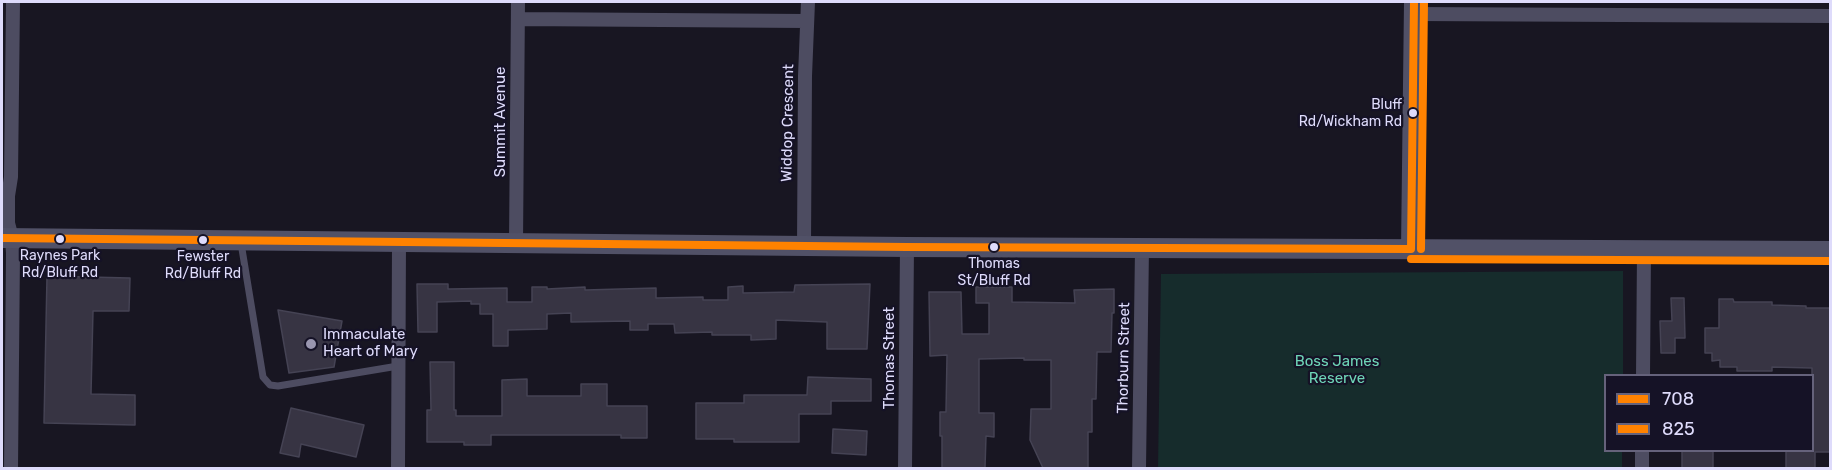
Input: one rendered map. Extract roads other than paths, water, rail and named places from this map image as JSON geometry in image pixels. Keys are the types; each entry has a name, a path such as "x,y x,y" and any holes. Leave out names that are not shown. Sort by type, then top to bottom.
{"main road":[{"path":"1411,249 1414,8"},
{"path":"7,238 907,247 1830,251"}],"street":[{"path":"11,468 7,238 17,215 11,177 13,2"},
{"name":"Summit Avenue","path":"516,243 518,2"},
{"name":"Widdop Crescent","path":"804,245 808,2"},
{"path":"1414,8 1652,8 1830,16"},
{"path":"518,19 806,21"},
{"path":"398,468 399,242"},
{"name":"Thomas Street","path":"905,468 907,247"},
{"name":"Thorburn Street","path":"1139,468 1142,248"},
{"path":"1643,374 1644,250"},
{"path":"1642,452 1642,468"}],"lane":[{"path":"240,240 263,377 270,385 278,386 399,366"}],"place":[{"name":"Bluff Rd/Wickham Rd","path":"1413,113"},
{"name":"Raynes Park Rd/Bluff Rd","path":"60,239"},
{"name":"Fewster Rd/Bluff Rd","path":"203,240"},
{"name":"Thomas St/Bluff Rd","path":"994,247"},
{"name":"Immaculate Heart of Mary","path":"311,344"}],"park label":[{"name":"Boss James Reserve","path":"1337,370"}]}
